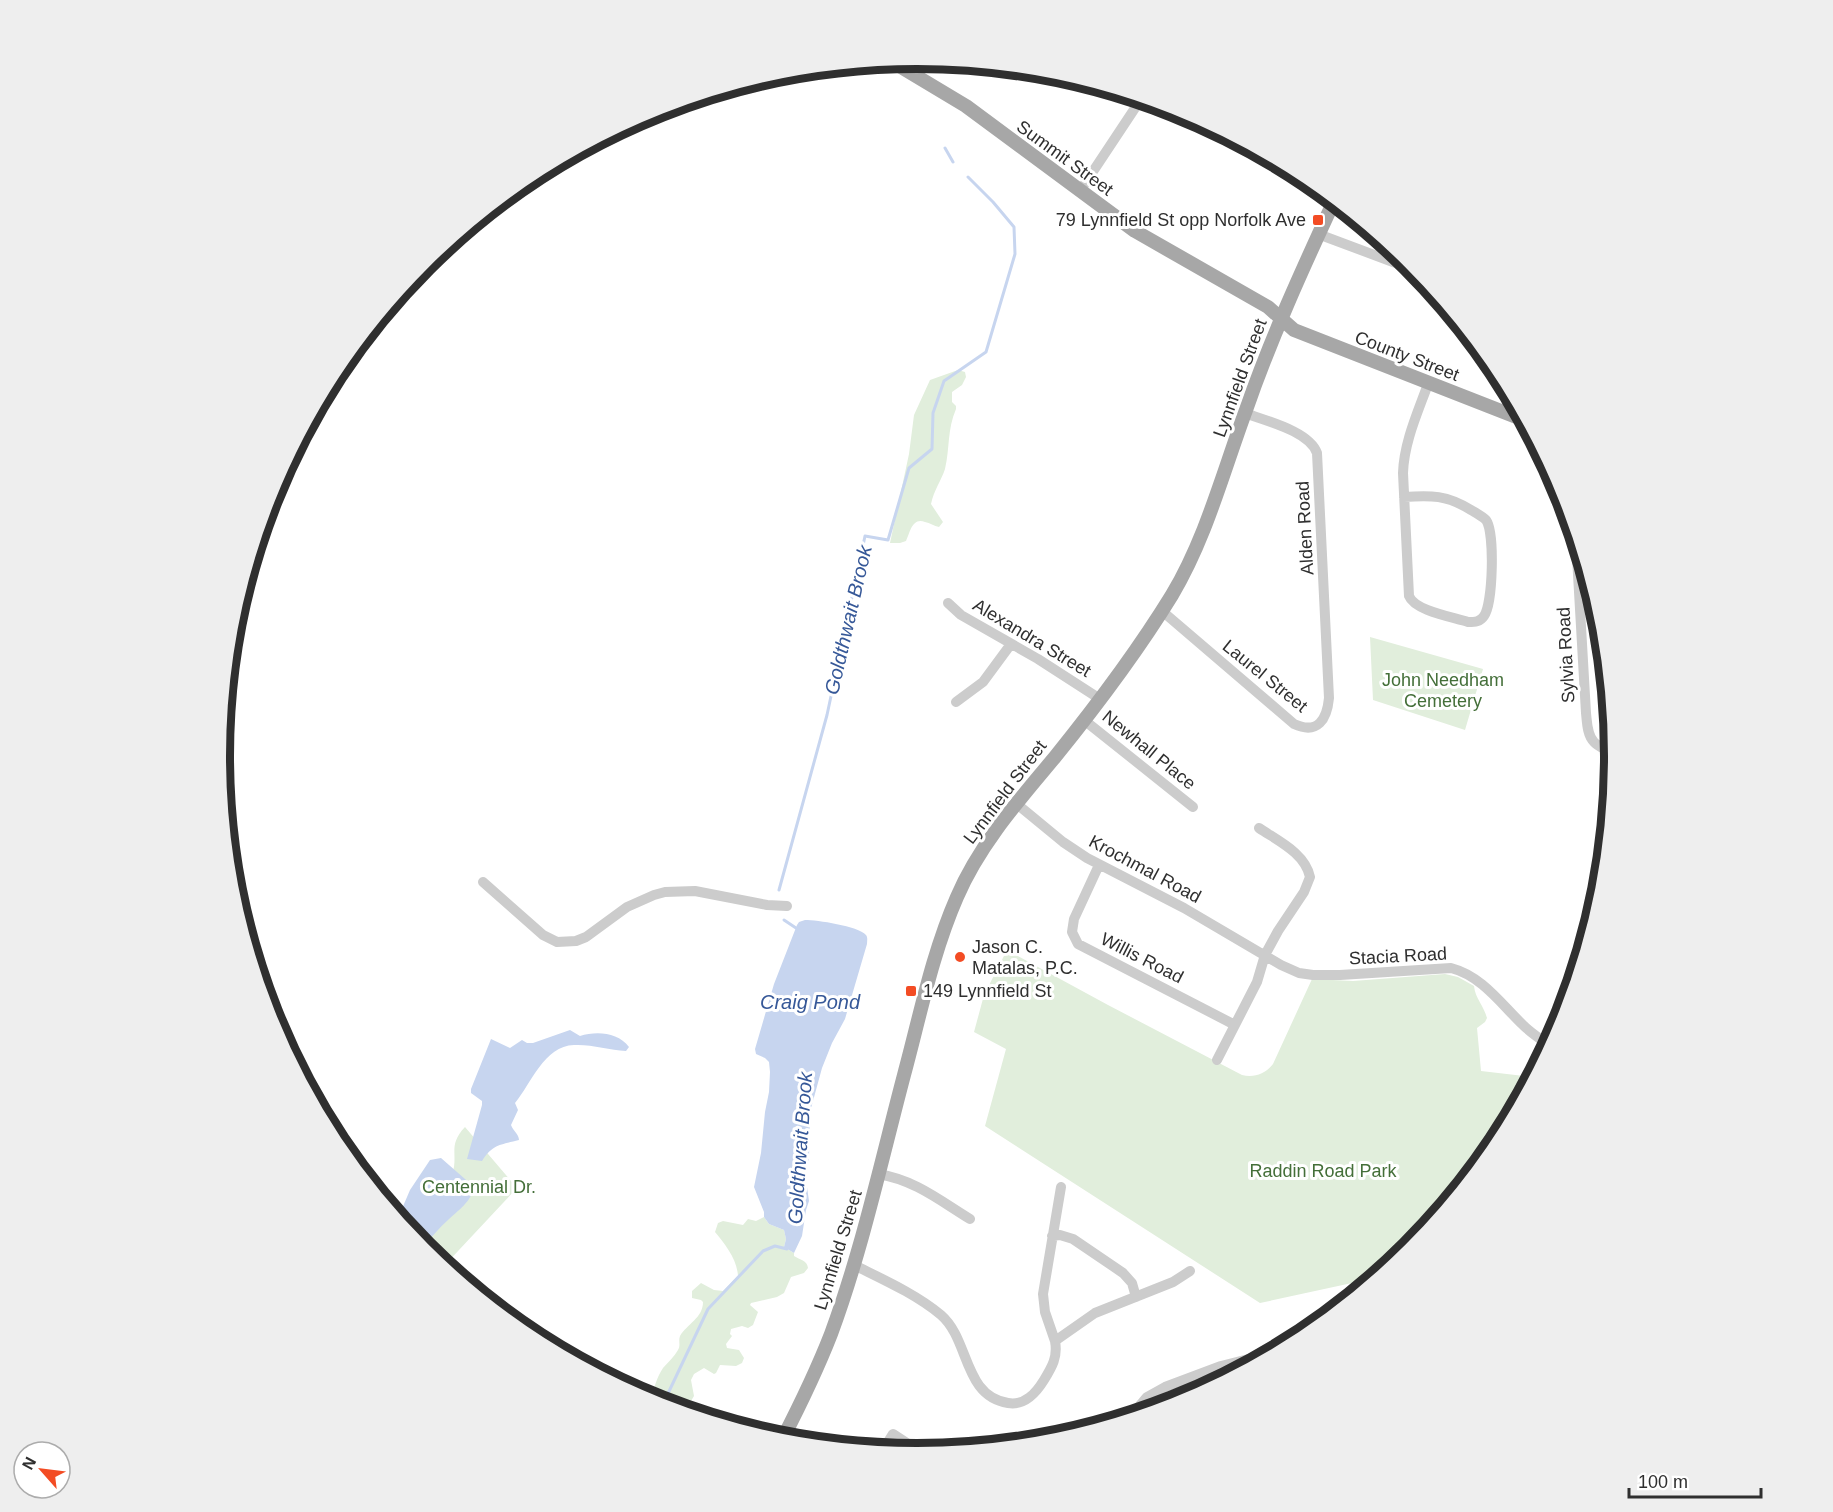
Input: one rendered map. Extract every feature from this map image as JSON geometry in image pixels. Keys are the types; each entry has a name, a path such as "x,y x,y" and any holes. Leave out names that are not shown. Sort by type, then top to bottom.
{"main road":[{"name":"Summit Street","path":"905,69 966,106 1135,231 1268,307 1281,318"},
{"name":"Lynnfield Street","path":"787,1431 831,1334 854,1265 930,975 956,898 988,842 1101,699 1132,657 1180,582 1201,537 1281,318 1331,208"},
{"name":"County Street","path":"1281,318 1294,330 1513,416"}],"street":[{"path":"1080,191 1137,105"},
{"path":"1318,234 1395,264"},
{"path":"1404,497 1437,496 1448,499 1468,508 1488,522 1491,536 1491,593 1488,609 1480,620 1468,622 1421,608 1411,601 1408,586 1402,473 1406,448 1428,384"},
{"name":"Alden Road","path":"1245,413 1305,437 1315,447 1317,453 1329,686"},
{"name":"Sylvia Road","path":"1578,571 1589,735 1595,743 1604,748"},
{"name":"Alexandra Street","path":"948,603 961,615 1101,699"},
{"name":"Laurel Street","path":"1162,611 1294,724 1301,727 1316,726 1322,722 1328,709 1329,686"},
{"path":"956,702 983,682 1011,644"},
{"name":"Newhall Place","path":"1084,720 1193,807"},
{"name":"Krochmal Road","path":"1017,804 1063,842 1099,865 1184,908 1265,955"},
{"path":"1217,1060 1257,982 1265,955 1304,892 1310,877 1306,865 1296,853 1259,828"},
{"name":"Willis Road","path":"1099,865 1072,925 1072,932 1078,944 1235,1025"},
{"path":"483,882 543,935 557,942 576,941 586,937 627,907 665,892 694,891 767,905 787,906"},
{"name":"Stacia Road","path":"1265,955 1299,973 1313,975 1378,974 1451,968 1462,971 1480,982 1542,1040"},
{"path":"878,1174 912,1183 970,1219"},
{"path":"854,1265 896,1286 941,1315 951,1328 978,1385 999,1401 1015,1404 1030,1398 1053,1366 1056,1357 1055,1341 1043,1302 1043,1287 1061,1187"},
{"path":"1052,1236 1060,1235 1073,1239 1123,1273 1132,1283 1136,1297"},
{"path":"1055,1341 1095,1313 1173,1282 1190,1271"},
{"path":"1139,1406 1147,1397 1165,1387 1241,1361"},
{"path":"888,1442 893,1434 906,1443"}],"green space":[{"path":"958,370 965,372 966,377 962,385 952,392 952,402 956,409 951,424 947,461 931,504 943,522 939,527 921,521 917,522 912,527 906,541 890,543 909,454 914,415 930,380"},
{"name":"John Needham Cemetery","path":"1370,637 1483,669 1465,730 1373,700"},
{"name":"Raddin Road Park","path":"1007,950 1242,1075 1251,1076 1259,1074 1273,1064 1312,979 1353,981 1445,974 1458,977 1474,986 1487,1018 1477,1028 1481,1071 1524,1076 1488,1138 1462,1174 1402,1242 1369,1273 1359,1282 1260,1303 985,1126 1006,1049 974,1032 984,995"},
{"name":"Centennial Dr.","path":"465,1127 517,1188 450,1260 412,1221 431,1202 452,1175 455,1145"},
{"path":"764,1217 769,1224 784,1230 786,1239 784,1247 805,1262 808,1268 804,1273 791,1277 784,1293 751,1303 750,1305 758,1312 753,1325 748,1328 742,1326 731,1329 732,1336 726,1344 727,1348 739,1350 744,1358 742,1363 736,1366 720,1365 714,1374 704,1368 694,1374 691,1380 694,1396 689,1404 654,1391 661,1371 678,1350 680,1336 698,1317 702,1308 703,1302 692,1298 692,1291 701,1283 714,1290 723,1291 738,1276 733,1258 715,1232 718,1223 723,1221 743,1225 748,1219 756,1221"}],"water":[{"name":"Craig Pond","path":"805,920 827,922 855,929 866,935 867,944 845,1019 822,1068 810,1112 806,1180 809,1201 802,1236 794,1253 784,1247 786,1239 784,1230 769,1224 764,1217 754,1187 761,1153 770,1072 769,1062 756,1054 755,1049 774,984 797,925"},
{"path":"570,1030 580,1036 600,1033 613,1036 629,1047 626,1051 574,1045 554,1052 539,1067 515,1103 518,1110 511,1125 519,1140 494,1148 482,1161 467,1159 482,1105 482,1101 471,1093 471,1089 491,1039 510,1048 522,1040 533,1043"},
{"path":"441,1158 473,1186 473,1191 464,1205 429,1240 401,1210 410,1190 430,1160"}],"waterway":[{"name":"Goldthwait Brook","path":"945,148 953,162"},
{"name":"Goldthwait Brook","path":"779,890 827,715 865,536 888,540 909,468 932,449 933,413 944,381 986,352 1015,254 1014,227 968,177"},
{"name":"Goldthwait Brook","path":"784,920 799,930"},
{"name":"Goldthwait Brook","path":"667,1396 708,1309 763,1251 775,1246 787,1249 789,1246"}],"place":[{"name":"79 Lynnfield St opp Norfolk Ave","path":"1318,220"},
{"name":"Jason C. Matalas, P.C.","path":"960,957"},
{"name":"149 Lynnfield St","path":"911,991"}]}
